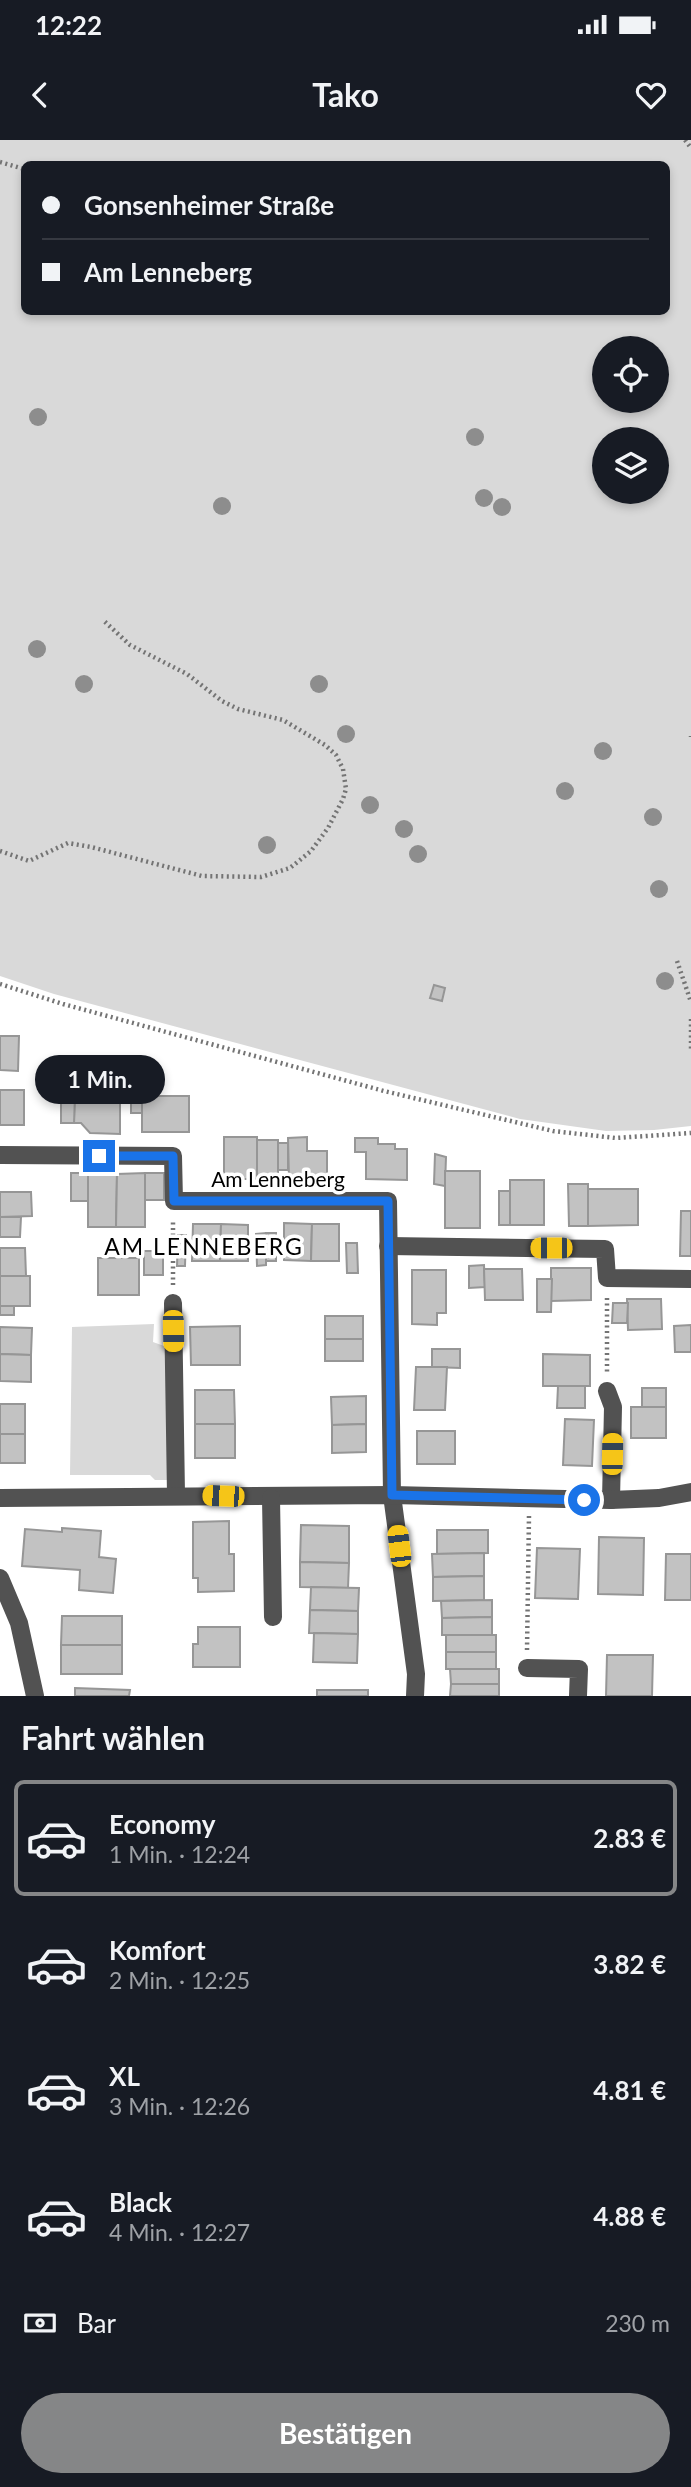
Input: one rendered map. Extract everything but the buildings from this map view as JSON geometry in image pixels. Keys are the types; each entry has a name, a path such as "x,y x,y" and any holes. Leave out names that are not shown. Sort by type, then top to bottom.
{"street":[{"path":"0,1155 173,1156 174,1201"},
{"name":"Am Lenneberg","path":"174,1201 388,1201 392,1495 416,1674 415,1696"},
{"path":"388,1246 606,1248 607,1278 691,1279"},
{"path":"173,1303 176,1495"},
{"path":"607,1391 613,1407 611,1500"},
{"path":"0,1498 392,1495 611,1500 659,1498 691,1492"},
{"path":"271,1498 273,1617"},
{"path":"0,1578 19,1623 35,1696"},
{"path":"527,1668 579,1670 578,1696"}],"path":[{"path":"685,140 691,148"},
{"path":"0,162 21,168"},
{"path":"0,851 29,861 68,843 202,876 261,877 290,868 310,851 340,809 346,789 345,779 335,755 325,745 282,720 238,709 222,701 187,674 131,645 103,620"},
{"path":"677,961 691,1002"},
{"path":"0,984 63,1004 384,1091 553,1131 616,1138 691,1133"},
{"path":"691,1019 691,1052"},
{"path":"173,1303 174,1201"},
{"path":"607,1278 607,1391"},
{"path":"527,1668 530,1499"}],"shaded area":[{"path":"0,140 691,140 691,1126 606,1131 520,1119 54,994 0,976"},
{"path":"154,1324 153,1342 164,1346 167,1352 167,1480 155,1480 150,1475 70,1475 72,1327"}],"district":[{"name":"AM LENNEBERG","path":"204,1246"}],"route":[{"path":"99,1156 173,1156 174,1201 388,1201 392,1495 584,1500"}]}
